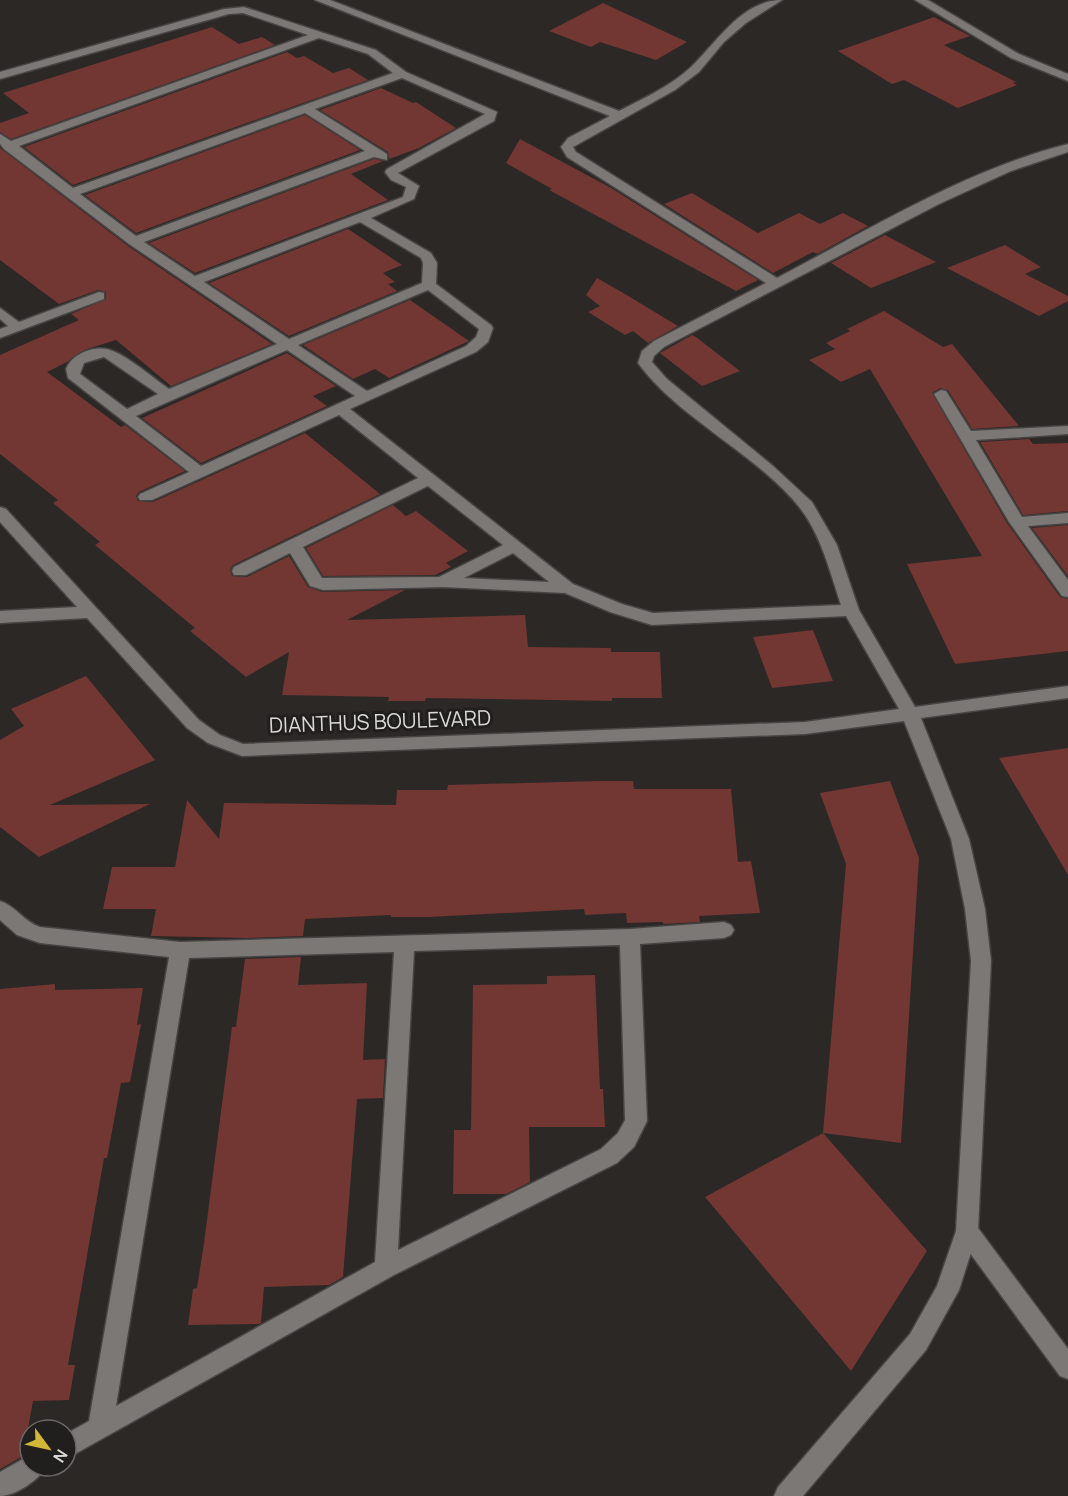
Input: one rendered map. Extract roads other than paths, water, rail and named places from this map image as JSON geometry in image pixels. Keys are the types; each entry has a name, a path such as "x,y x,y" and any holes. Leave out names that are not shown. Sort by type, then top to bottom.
{"street":[{"path":"320,0 622,116"},
{"path":"777,0 742,21 720,40 695,70 670,88 572,141 567,147 571,154 713,248 778,284"},
{"path":"920,0 1015,56 1068,78"},
{"path":"0,76 236,9 372,52 402,74 490,112 490,118 396,167 392,175 413,186 413,192 408,199 193,282"},
{"path":"4,142 321,34"},
{"path":"70,194 402,74"},
{"path":"306,108 396,167"},
{"path":"4,142 134,241 364,396"},
{"path":"787,1496 918,1342 947,1290 967,1231 980,950 975,909 960,839 911,715 852,610 829,545 806,505 768,469 662,382 645,363 647,354 659,344 945,197 1007,168 1068,148"},
{"path":"134,241 375,152"},
{"path":"363,218 426,256 430,263 429,285"},
{"path":"126,415 168,395 429,285"},
{"path":"146,497 198,471 342,410 364,396 471,349 483,339 486,328 429,285"},
{"path":"0,334 99,296"},
{"path":"0,312 18,328"},
{"path":"168,395 107,353 96,353 76,361 72,369 73,375 198,471"},
{"path":"941,394 1017,522 1068,592"},
{"path":"342,410 431,478 567,588 616,608 651,619 852,610"},
{"path":"966,436 1068,430"},
{"path":"240,571 431,478"},
{"name":"DIANTHUS BOULEVARD","path":"0,512 193,724 214,739 242,750 805,728 1068,692"},
{"path":"1017,522 1068,519"},
{"path":"294,546 316,582 323,585 442,582 567,588"},
{"path":"442,582 515,546"},
{"path":"0,617 92,612"},
{"path":"0,909 24,930 40,935 180,950 630,937 724,930"},
{"path":"78,1440 386,1268 609,1156 626,1140 636,1121 630,937"},
{"path":"386,1268 405,942"},
{"path":"100,1426 180,950"},
{"path":"967,1231 1068,1368"},
{"path":"0,1486 18,1475"}]}
